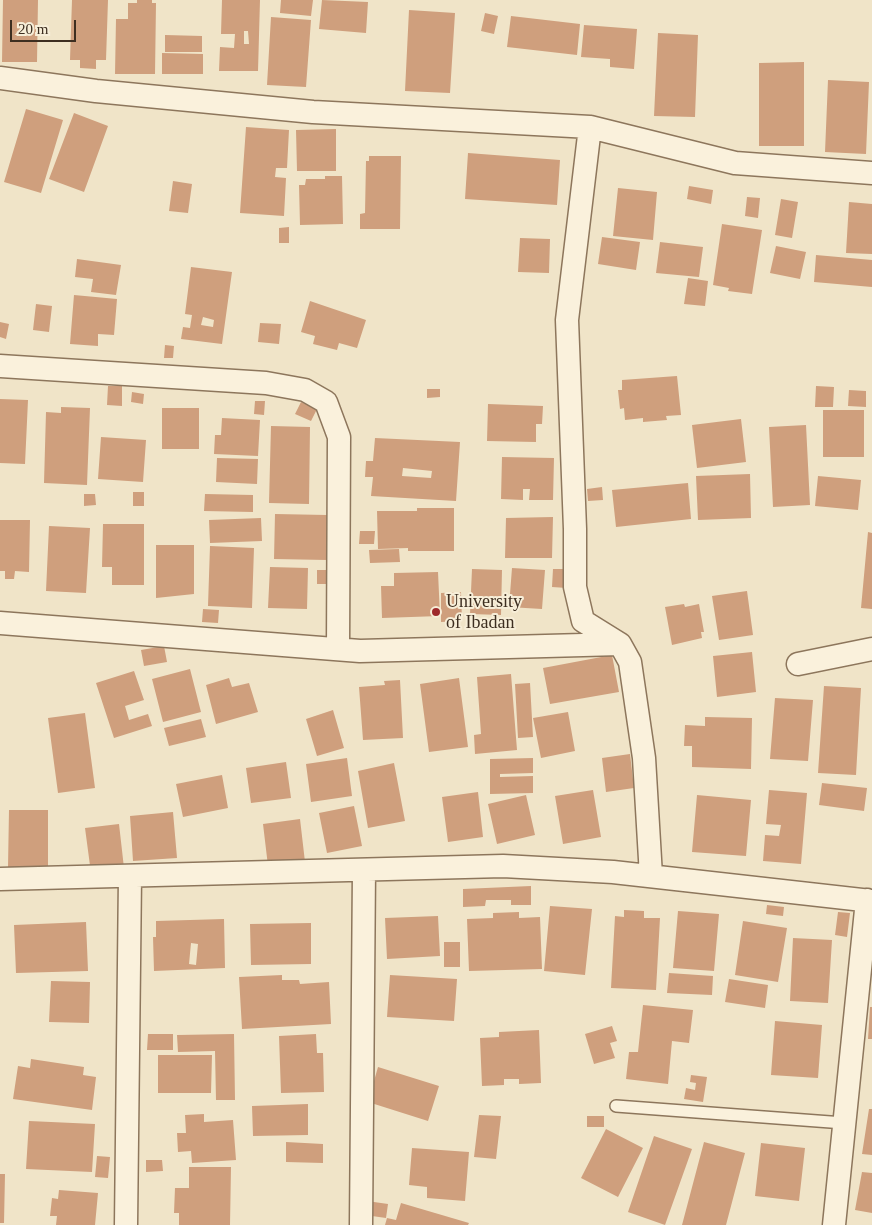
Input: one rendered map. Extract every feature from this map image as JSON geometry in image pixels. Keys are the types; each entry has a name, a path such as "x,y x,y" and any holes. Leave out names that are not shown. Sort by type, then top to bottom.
{"street":[{"path":"0,78 96,91 313,112 590,127 734,163 872,173"},
{"path":"590,127 567,320 575,529 575,586 583,621 620,644 630,662 644,758 651,876"},
{"path":"0,366 266,383 305,390 326,402 339,436 338,649"},
{"path":"0,624 360,651 620,644"},
{"path":"798,664 872,649"},
{"path":"0,879 503,866 651,876 870,900 834,1225"},
{"path":"361,1225 364,870"},
{"path":"126,1225 130,876"}],"lane":[{"path":"616,1106 844,1122"}],"building":[{"path":"3,0 38,0 37,62 2,62"},
{"path":"72,0 108,0 106,60 96,60 96,69 80,68 80,60 70,60"},
{"path":"137,0 152,0 152,3 156,3 155,74 115,74 116,19 128,19 128,3 137,3"},
{"path":"222,0 260,0 258,71 219,71 220,47 234,48 235,34 221,34","holes":["244,31 248,31 249,44 244,44"]},
{"path":"281,0 313,0 311,16 280,13"},
{"path":"322,0 368,2 366,33 319,29"},
{"path":"409,10 455,13 450,93 405,91"},
{"path":"485,13 498,16 494,34 481,31"},
{"path":"511,16 580,24 577,55 507,47"},
{"path":"271,17 311,20 306,87 267,85"},
{"path":"584,25 637,29 634,69 610,67 610,59 581,57"},
{"path":"658,33 698,35 695,117 654,116"},
{"path":"165,35 202,36 202,52 165,52"},
{"path":"162,53 203,54 203,74 162,74"},
{"path":"804,62 804,146 759,146 759,63"},
{"path":"828,80 869,82 866,154 825,152"},
{"path":"26,109 63,120 41,193 4,182"},
{"path":"74,113 108,126 84,192 49,179"},
{"path":"246,127 289,130 287,168 276,168 275,177 286,178 284,216 240,213"},
{"path":"336,129 336,171 297,171 296,130"},
{"path":"468,153 560,160 557,205 465,199"},
{"path":"369,156 401,156 400,229 360,229 360,214 365,213 366,161 369,161"},
{"path":"325,176 342,176 343,224 300,225 299,185 305,185 306,179 325,179"},
{"path":"173,181 192,184 188,213 169,211"},
{"path":"689,186 713,190 711,204 687,199"},
{"path":"618,188 657,192 653,240 613,236"},
{"path":"747,197 760,198 758,218 745,216"},
{"path":"781,199 798,202 792,238 775,235"},
{"path":"849,202 872,204 872,254 846,253"},
{"path":"722,224 762,230 752,294 728,291 729,288 713,285"},
{"path":"289,227 289,243 279,243 279,228"},
{"path":"602,237 640,242 636,270 598,264"},
{"path":"520,238 550,239 549,273 518,272"},
{"path":"660,242 703,247 699,277 656,273"},
{"path":"776,246 806,252 800,279 770,273"},
{"path":"816,255 872,260 872,287 814,282"},
{"path":"77,259 121,265 116,295 91,292 93,279 75,277"},
{"path":"191,267 232,272 222,344 181,339 183,327 190,328 192,315 185,314","holes":["203,317 214,320 213,327 201,325"]},
{"path":"688,278 708,281 705,306 684,304"},
{"path":"74,295 117,299 114,335 98,334 98,346 70,344"},
{"path":"310,301 366,320 357,348 339,343 337,350 313,344 315,336 301,332"},
{"path":"36,304 52,306 49,332 33,330"},
{"path":"0,322 9,324 6,339 0,337"},
{"path":"260,323 281,324 279,344 258,342"},
{"path":"165,345 174,346 173,358 164,358"},
{"path":"677,376 681,415 666,416 667,420 643,422 643,418 625,420 624,408 620,409 618,390 622,390 622,380"},
{"path":"108,386 122,386 122,406 107,405"},
{"path":"816,386 834,387 833,407 815,407"},
{"path":"427,389 440,389 440,397 427,398"},
{"path":"849,390 866,391 866,407 848,406"},
{"path":"132,392 144,394 143,404 131,402"},
{"path":"0,399 28,400 25,464 0,463"},
{"path":"255,401 265,401 264,415 254,414"},
{"path":"301,402 317,409 311,421 295,414"},
{"path":"488,404 543,406 542,424 536,424 536,442 487,441"},
{"path":"61,407 90,408 87,485 44,483 46,412 61,413"},
{"path":"162,408 199,408 199,449 162,449"},
{"path":"823,410 864,410 864,457 823,457"},
{"path":"222,418 260,420 258,456 214,454 215,435 221,435"},
{"path":"741,419 746,462 697,468 692,425"},
{"path":"806,425 810,505 773,507 769,427"},
{"path":"271,426 310,427 309,504 269,503"},
{"path":"101,437 146,440 143,482 98,479"},
{"path":"375,438 460,442 456,501 371,496 373,477 365,477 366,461 373,461","holes":["403,468 432,471 431,478 402,476"]},
{"path":"502,457 554,458 553,500 529,500 530,489 523,489 523,500 501,499"},
{"path":"217,458 258,459 257,484 216,482"},
{"path":"750,474 751,518 698,520 696,476"},
{"path":"818,476 861,480 858,510 815,506"},
{"path":"688,483 691,519 616,527 612,490"},
{"path":"602,487 603,500 588,501 587,489"},
{"path":"133,492 144,492 144,506 133,506"},
{"path":"84,494 95,494 96,505 84,506"},
{"path":"205,494 253,495 253,512 204,511"},
{"path":"417,508 454,508 454,551 408,551 408,548 378,549 377,511 417,511"},
{"path":"275,514 327,515 327,560 274,559"},
{"path":"553,517 552,558 505,558 506,518"},
{"path":"261,518 262,541 210,543 209,520"},
{"path":"0,520 30,520 29,572 15,571 14,579 5,579 5,571 0,571"},
{"path":"103,524 144,524 144,585 112,585 112,567 102,567"},
{"path":"49,526 90,528 86,593 46,591"},
{"path":"360,531 375,531 374,544 359,544"},
{"path":"868,532 872,533 872,609 861,608"},
{"path":"156,545 194,545 194,594 156,598"},
{"path":"210,546 254,548 252,608 208,606"},
{"path":"399,549 400,562 370,563 369,550"},
{"path":"270,567 308,568 307,609 268,608"},
{"path":"512,568 545,570 542,609 509,607"},
{"path":"472,569 502,570 501,615 470,614"},
{"path":"553,569 567,569 567,588 552,587"},
{"path":"317,570 329,570 329,584 317,584"},
{"path":"438,572 440,616 382,618 381,586 394,586 394,573"},
{"path":"747,591 753,635 719,640 712,596"},
{"path":"461,592 462,621 441,622 441,593"},
{"path":"684,604 685,607 699,604 704,632 701,632 702,638 672,645 665,607"},
{"path":"203,609 219,610 218,623 202,622"},
{"path":"164,646 167,662 144,666 141,650"},
{"path":"752,652 756,692 717,697 713,656"},
{"path":"612,655 619,692 550,704 543,668"},
{"path":"190,669 201,712 163,722 152,679"},
{"path":"134,671 144,700 125,706 129,720 148,714 152,726 114,738 96,683"},
{"path":"511,674 517,750 475,754 474,735 481,734 477,677"},
{"path":"229,678 232,687 249,683 258,712 216,724 206,685"},
{"path":"459,678 468,747 429,752 420,684"},
{"path":"400,680 403,738 363,740 359,687 385,685 384,681"},
{"path":"530,683 533,737 518,738 515,684"},
{"path":"824,686 861,688 856,775 818,773"},
{"path":"775,698 813,700 808,761 770,759"},
{"path":"333,710 344,748 317,756 306,719"},
{"path":"568,712 575,751 541,758 533,718"},
{"path":"85,713 95,788 58,793 48,718"},
{"path":"705,717 752,718 751,769 692,767 692,746 684,746 685,725 705,726"},
{"path":"201,719 206,737 169,746 164,728"},
{"path":"630,754 634,788 606,792 602,758"},
{"path":"347,758 352,796 311,802 306,764"},
{"path":"533,758 533,773 500,774 500,777 533,776 533,793 490,794 490,759"},
{"path":"286,762 291,798 251,803 246,768"},
{"path":"394,763 405,821 368,828 358,771"},
{"path":"222,775 228,808 183,817 176,784"},
{"path":"822,783 867,788 864,811 819,805"},
{"path":"593,790 601,837 563,844 555,796"},
{"path":"769,790 807,793 801,864 763,861 765,835 779,836 781,825 766,824"},
{"path":"478,792 483,837 448,842 442,797"},
{"path":"526,795 535,835 497,844 488,804"},
{"path":"697,795 751,800 746,856 692,852"},
{"path":"354,806 362,846 327,853 319,813"},
{"path":"9,810 48,810 48,867 8,867"},
{"path":"173,812 177,858 133,861 130,816"},
{"path":"300,819 305,862 268,866 263,824"},
{"path":"119,824 124,868 91,873 85,828"},
{"path":"531,886 531,905 511,905 511,900 486,900 485,906 463,907 463,889"},
{"path":"767,905 784,907 783,916 766,914"},
{"path":"550,906 592,909 585,975 544,971"},
{"path":"624,910 644,911 644,918 660,918 656,990 611,988 615,916 624,917"},
{"path":"678,911 719,914 714,971 673,968"},
{"path":"519,912 519,918 540,917 542,969 469,971 467,919 493,918 493,913"},
{"path":"838,912 850,913 847,937 835,935"},
{"path":"438,916 440,956 387,959 385,918"},
{"path":"224,919 225,968 154,971 153,937 156,937 156,921","holes":["191,943 198,944 196,965 189,964"]},
{"path":"743,921 787,928 778,982 735,975"},
{"path":"86,922 88,971 16,973 14,925"},
{"path":"311,923 311,964 251,965 250,924"},
{"path":"793,938 832,940 828,1003 790,1001"},
{"path":"444,942 460,942 460,967 444,967"},
{"path":"669,973 713,976 712,995 667,993"},
{"path":"282,975 282,980 299,980 300,984 329,982 331,1024 242,1029 239,977"},
{"path":"390,975 457,979 454,1021 387,1017"},
{"path":"729,979 768,985 765,1008 725,1002"},
{"path":"51,981 90,982 89,1023 49,1022"},
{"path":"643,1005 693,1010 689,1043 672,1041 668,1084 626,1079 629,1052 638,1052"},
{"path":"870,1007 872,1007 872,1039 868,1039"},
{"path":"775,1021 822,1025 818,1078 771,1075"},
{"path":"612,1026 617,1041 610,1043 615,1058 594,1064 585,1034"},
{"path":"539,1030 541,1083 519,1084 519,1079 504,1079 504,1085 482,1086 480,1038 499,1037 499,1032"},
{"path":"148,1034 173,1034 173,1050 147,1050"},
{"path":"234,1034 235,1100 216,1100 215,1051 178,1052 177,1035"},
{"path":"316,1034 317,1053 323,1053 324,1092 281,1093 279,1036"},
{"path":"158,1055 212,1055 211,1093 158,1093"},
{"path":"31,1059 84,1067 83,1075 96,1077 92,1110 13,1099 18,1066 30,1068"},
{"path":"378,1067 439,1086 428,1121 368,1102"},
{"path":"691,1075 707,1077 703,1102 684,1099 686,1088 695,1090 696,1083 690,1082"},
{"path":"308,1104 308,1135 253,1136 252,1106"},
{"path":"869,1109 872,1109 872,1155 862,1154"},
{"path":"204,1114 204,1122 233,1120 236,1160 192,1163 191,1151 178,1152 177,1133 186,1133 185,1115"},
{"path":"479,1115 501,1116 496,1159 474,1157"},
{"path":"587,1116 604,1116 604,1127 587,1127"},
{"path":"29,1121 95,1124 92,1172 26,1169"},
{"path":"606,1129 643,1148 618,1197 581,1178"},
{"path":"654,1136 692,1149 665,1225 628,1212"},
{"path":"286,1142 323,1144 323,1163 286,1162"},
{"path":"704,1142 745,1153 726,1225 682,1225"},
{"path":"761,1143 805,1148 799,1201 755,1196"},
{"path":"412,1148 469,1152 465,1201 427,1198 427,1187 409,1185"},
{"path":"97,1156 110,1157 108,1178 95,1177"},
{"path":"146,1160 162,1160 163,1171 146,1172"},
{"path":"189,1167 231,1167 230,1225 179,1225 179,1213 174,1213 175,1188 189,1188"},
{"path":"862,1172 872,1173 872,1213 855,1210"},
{"path":"0,1174 5,1174 4,1223 0,1223"},
{"path":"59,1190 98,1193 95,1225 56,1225 57,1216 50,1216 52,1198 58,1199"},
{"path":"367,1201 388,1204 386,1218 365,1215"},
{"path":"401,1203 469,1223 468,1225 385,1225 387,1218 396,1220"}],"place":[{"name":"University of Ibadan","path":"436,612"}]}
